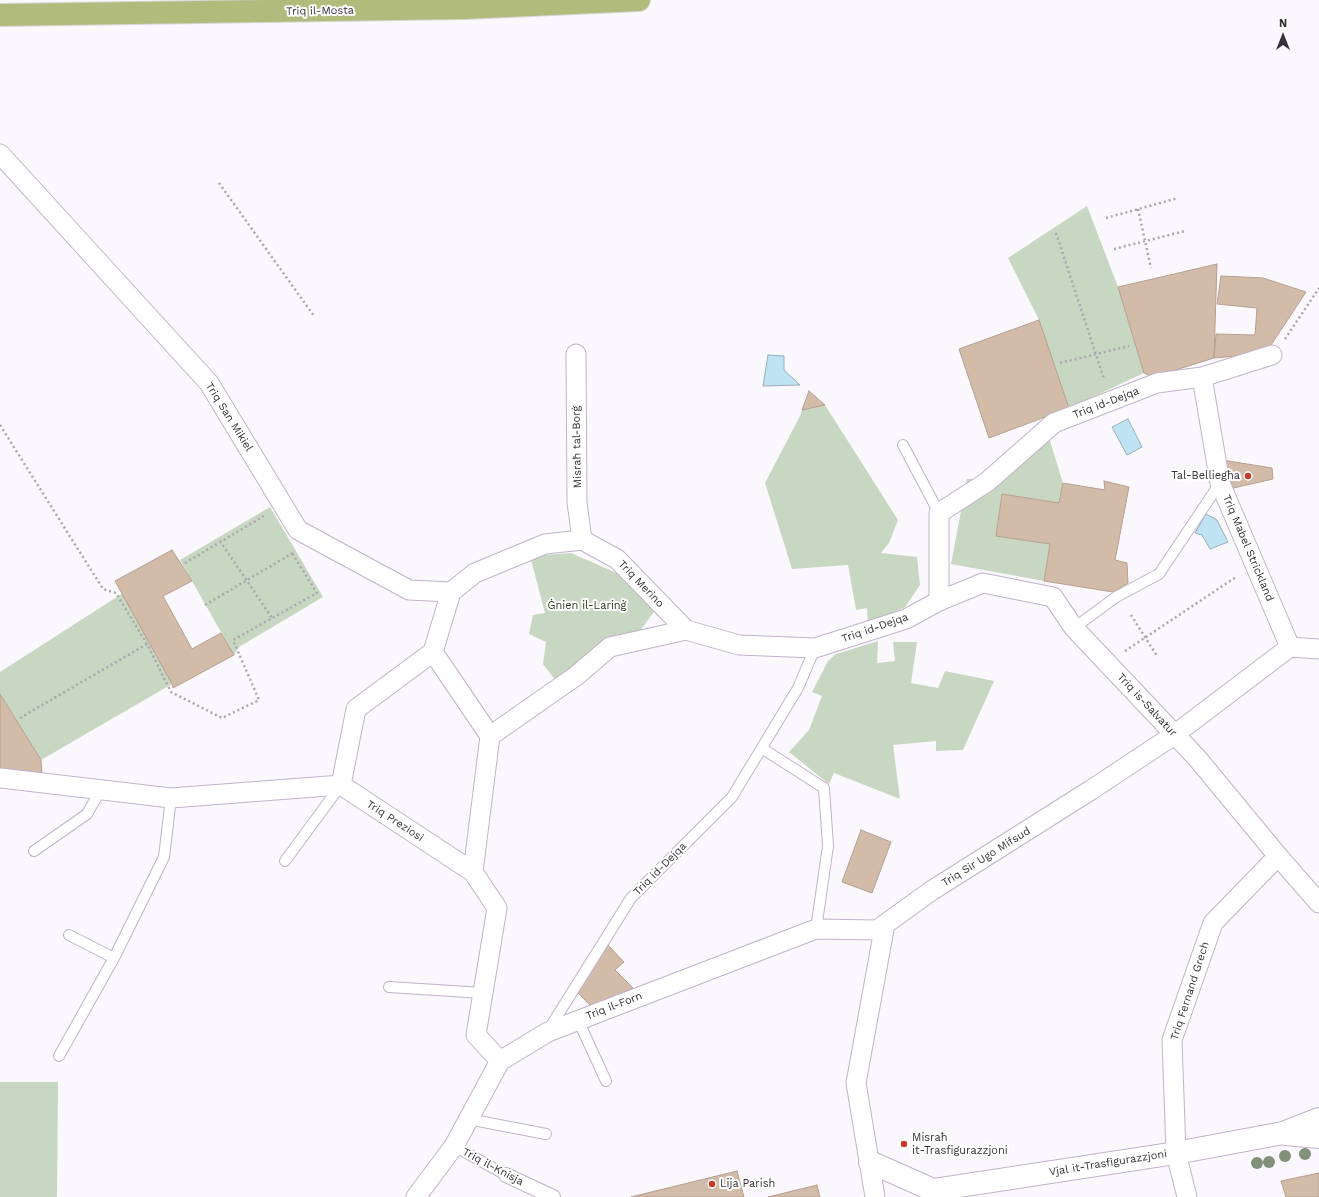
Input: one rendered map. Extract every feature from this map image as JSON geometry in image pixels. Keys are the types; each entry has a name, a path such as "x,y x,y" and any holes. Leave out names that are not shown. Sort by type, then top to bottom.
{"highway":[{"name":"Triq il-Mosta","path":"0,16 465,8 639,0"}],"street":[{"name":"Triq San Mikiel","path":"0,154 209,383 298,530 409,590 451,592"},
{"name":"Misraħ tal-Borġ","path":"576,354 577,502 582,540"},
{"name":"Triq id-Dejqa","path":"939,513 987,482 1054,423 1157,383 1202,377 1272,355"},
{"name":"Triq Mabel Strickland","path":"1202,377 1220,483 1290,647"},
{"path":"939,513 939,601"},
{"path":"0,778 171,798 341,785 356,709 433,652 451,592 475,573 545,544 582,540"},
{"name":"Triq Merino","path":"582,540 617,559 686,630"},
{"name":"Triq is-Salvatur","path":"939,601 983,583 1053,597 1074,628 1174,735 1198,758 1278,856 1319,903"},
{"name":"Triq id-Dejqa","path":"814,648 906,619 939,601"},
{"path":"490,736 576,676 610,648 686,630 739,645 814,648"},
{"path":"1290,647 1319,649"},
{"name":"Triq Sir Ugo Mifsud","path":"885,924 931,891 1091,790 1174,735 1290,647"},
{"path":"433,652 490,736 473,872"},
{"name":"Triq Preziosi","path":"341,785 473,872 497,908 476,1035 500,1061"},
{"name":"Triq Fernand Grech","path":"1187,1197 1176,1153 1172,1040 1213,923 1278,856"},
{"path":"875,1197 856,1083 885,924"},
{"name":"Triq il-Forn","path":"416,1197 454,1146 500,1061 548,1032 816,929 877,930 885,924"},
{"name":"Vjal it-Trasfigurazzjoni","path":"929,1194 1176,1153 1282,1133 1319,1119"},
{"name":"Vjal it-Trasfigurazzjoni","path":"1282,1133 1319,1137"},
{"path":"870,1162 929,1194"},
{"name":"Triq il-Knisja","path":"506,1175 553,1197"}],"lane":[{"path":"903,444 939,513"},
{"path":"1074,628 1116,597 1159,574 1220,483"},
{"name":"Triq id-Dejqa","path":"548,1032 631,898 732,797 798,688 814,648"},
{"path":"762,749 824,788 828,846 816,929"},
{"path":"284,861 341,785"},
{"path":"34,851 87,814 101,789"},
{"path":"59,1056 114,958 164,857 171,798"},
{"path":"69,935 114,958"},
{"path":"389,987 483,993"},
{"path":"578,1020 606,1081"},
{"path":"468,1119 546,1134"},
{"name":"Triq il-Knisja","path":"454,1146 506,1175"}],"path":[{"path":"219,183 314,316"},
{"path":"1106,218 1178,198"},
{"path":"1138,209 1151,268"},
{"path":"1114,248 1185,231"},
{"path":"1056,233 1104,380"},
{"path":"1272,355 1295,326 1319,288"},
{"path":"1060,363 1129,346"},
{"path":"0,425 103,589 116,592 147,644 171,692 222,718 259,700 234,640 316,592 288,547"},
{"path":"185,563 268,514"},
{"path":"220,541 272,618"},
{"path":"205,605 292,553"},
{"path":"1122,653 1236,576"},
{"path":"1131,615 1157,656"},
{"path":"20,718 147,644"}],"green space":[{"path":"1087,206 1118,287 1144,373 1069,408 1039,320 1008,258"},
{"path":"825,405 898,520 889,543 881,553 917,557 920,585 905,607 868,624 867,608 856,610 848,565 792,569 765,483 802,410"},
{"path":"1049,438 1063,483 1059,503 1002,494 996,535 1050,544 1044,581 951,564 967,479 977,479"},
{"path":"270,507 323,597 239,647 234,655 180,560"},
{"name":"Ġnien il-Larinġ","path":"571,553 621,575 656,609 640,631 556,681 543,664 546,642 529,634 533,615 545,613 530,556"},
{"path":"123,593 172,684 41,760 0,694 0,672"},
{"path":"878,641 877,663 895,661 893,642 917,642 911,683 938,688 945,671 994,681 963,750 936,751 936,741 893,745 900,799 834,773 829,784 789,752 809,730 822,696 812,692 828,661 836,654"},
{"path":"0,1082 58,1082 57,1197 0,1197"}],"water":[{"path":"768,355 784,356 784,370 800,385 763,386"},
{"path":"1128,419 1142,447 1127,455 1112,427"},
{"path":"1206,514 1217,520 1228,542 1210,549 1202,535 1195,533"}],"building":[{"path":"1217,264 1214,358 1153,377 1144,373 1118,287"},
{"path":"1221,276 1263,278 1306,292 1269,348 1259,354 1214,358 1216,334 1255,335 1257,308 1217,304"},
{"path":"1039,320 1069,408 989,438 959,349"},
{"path":"809,391 825,405 802,410"},
{"name":"Tal-Belliegħa","path":"1222,460 1272,468 1273,479 1229,489"},
{"path":"1104,481 1129,487 1115,560 1127,563 1128,583 1113,592 1044,581 1050,544 996,536 1002,494 1059,503 1063,483 1105,490"},
{"path":"172,550 192,581 163,596 192,649 221,633 234,655 173,688 115,581"},
{"path":"0,694 41,760 42,773 5,771 0,767"},
{"path":"861,830 891,842 872,893 842,882"},
{"path":"608,945 624,962 615,970 633,988 592,1007 576,991"},
{"name":"Lija Parish","path":"737,1171 744,1197 631,1197"},
{"path":"1319,1173 1319,1197 1286,1197 1281,1181"},
{"name":"Lija Parish","path":"817,1185 820,1197 768,1197"}],"place":[{"name":"Tal-Belliegħa","path":"1248,476"},
{"name":"Misraħ it-Trasfigurazzjoni","path":"904,1144"},
{"name":"Lija Parish","path":"712,1184"}]}
